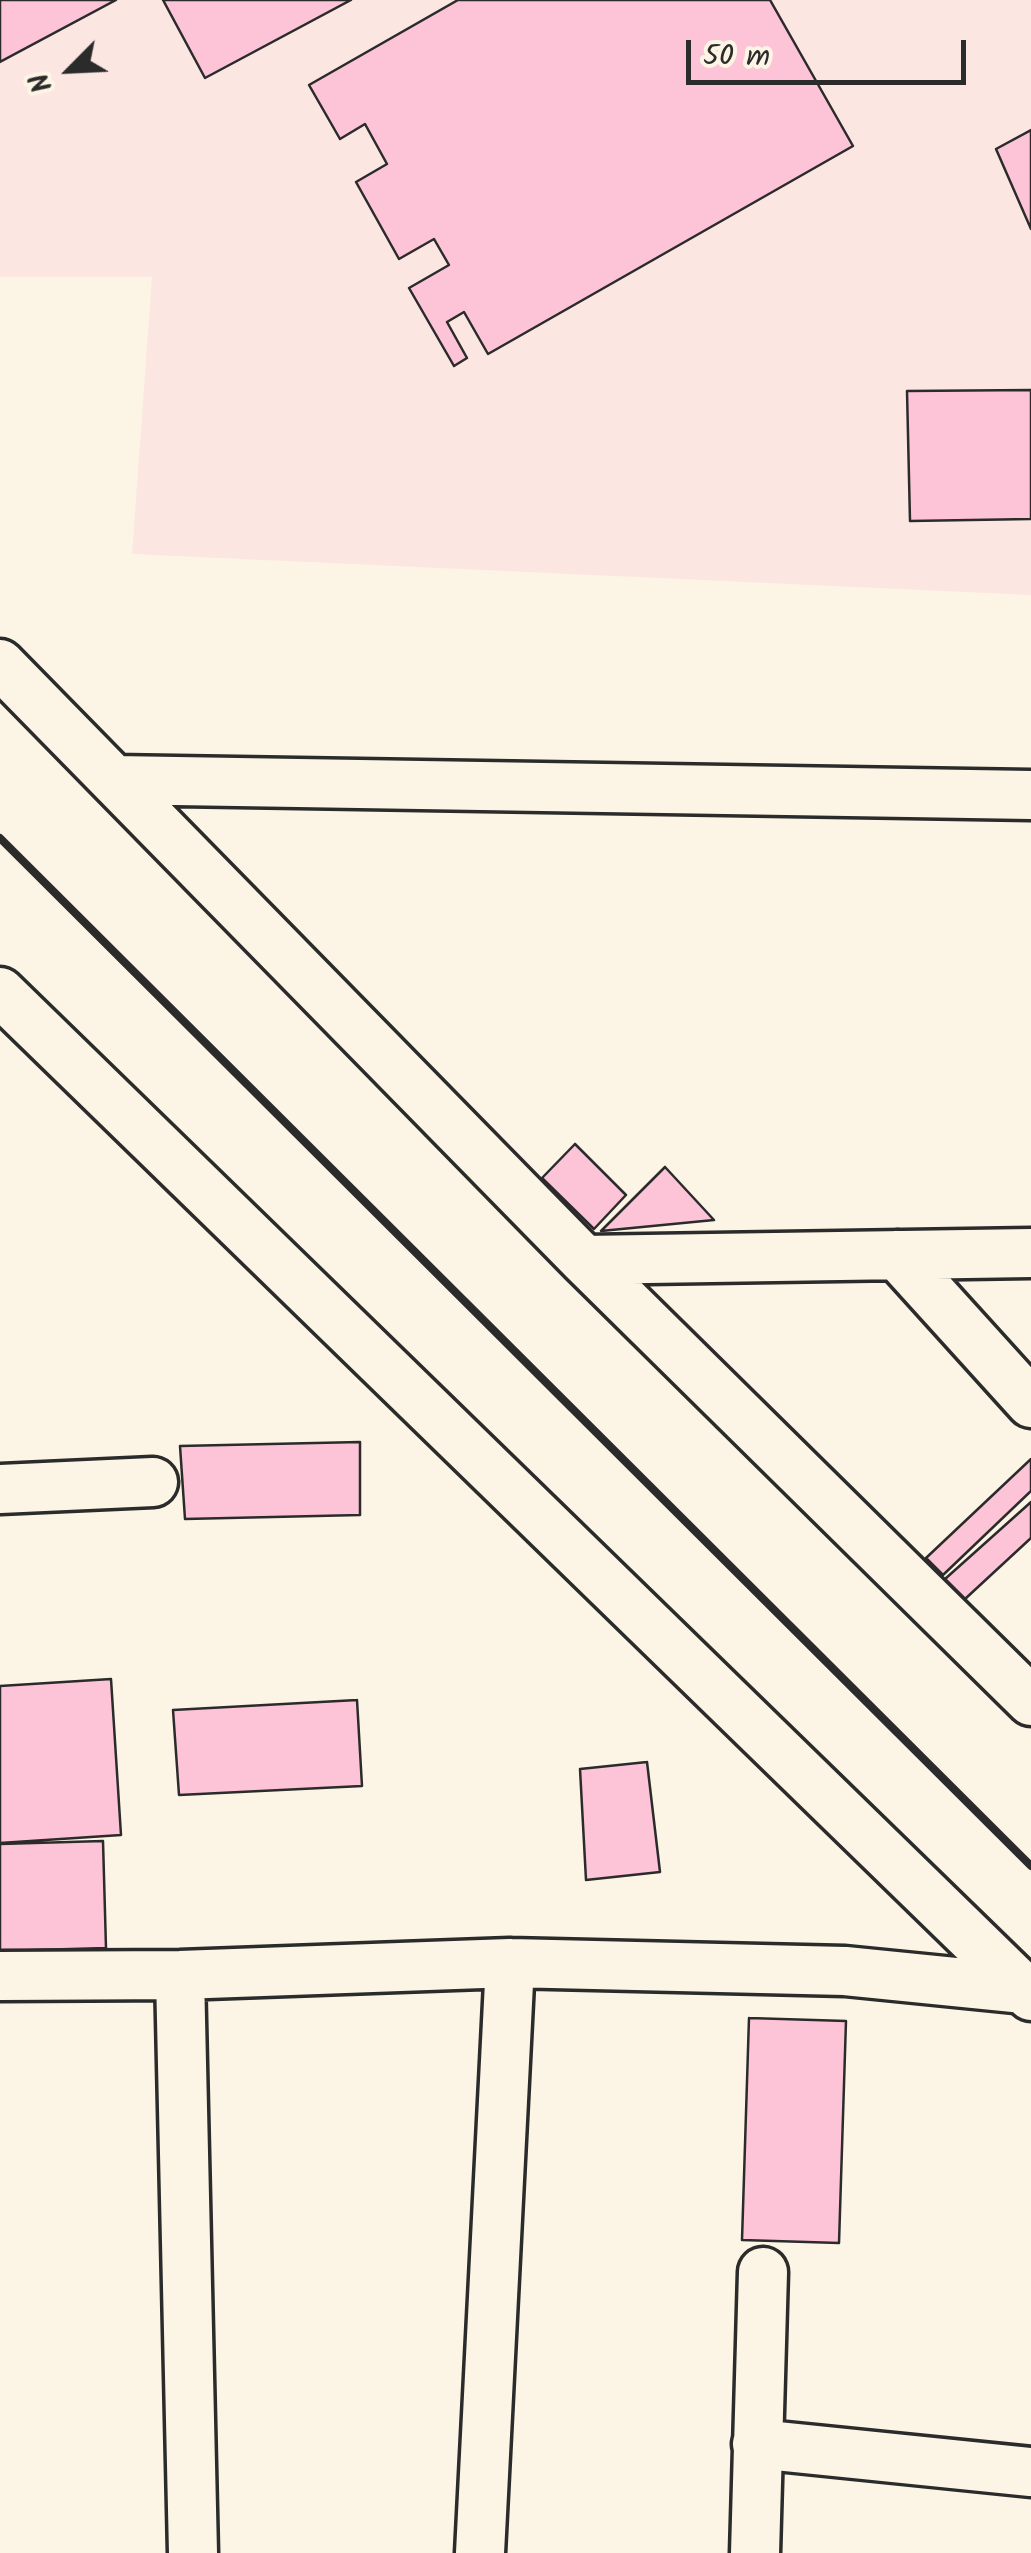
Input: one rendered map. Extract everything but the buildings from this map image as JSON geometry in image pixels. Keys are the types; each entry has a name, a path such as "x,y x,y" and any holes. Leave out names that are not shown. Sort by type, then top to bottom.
{"street":[{"path":"0,664 584,1260 1026,1690"},
{"path":"114,780 1031,795"},
{"path":"0,992 1028,1992"},
{"path":"584,1260 1031,1253"},
{"path":"897,1255 1031,1403"},
{"path":"0,1489 154,1482"},
{"path":"0,1976 510,1963 846,1972 1028,1992"},
{"path":"480,2553 510,1963"},
{"path":"180,1974 193,2553"},
{"path":"755,2553 763,2272"},
{"path":"757,2444 1031,2472"}],"shaded area":[{"path":"0,0 1031,0 1031,595 132,554 152,277 0,277"}],"railway":[{"path":"0,838 1031,1866"}]}
